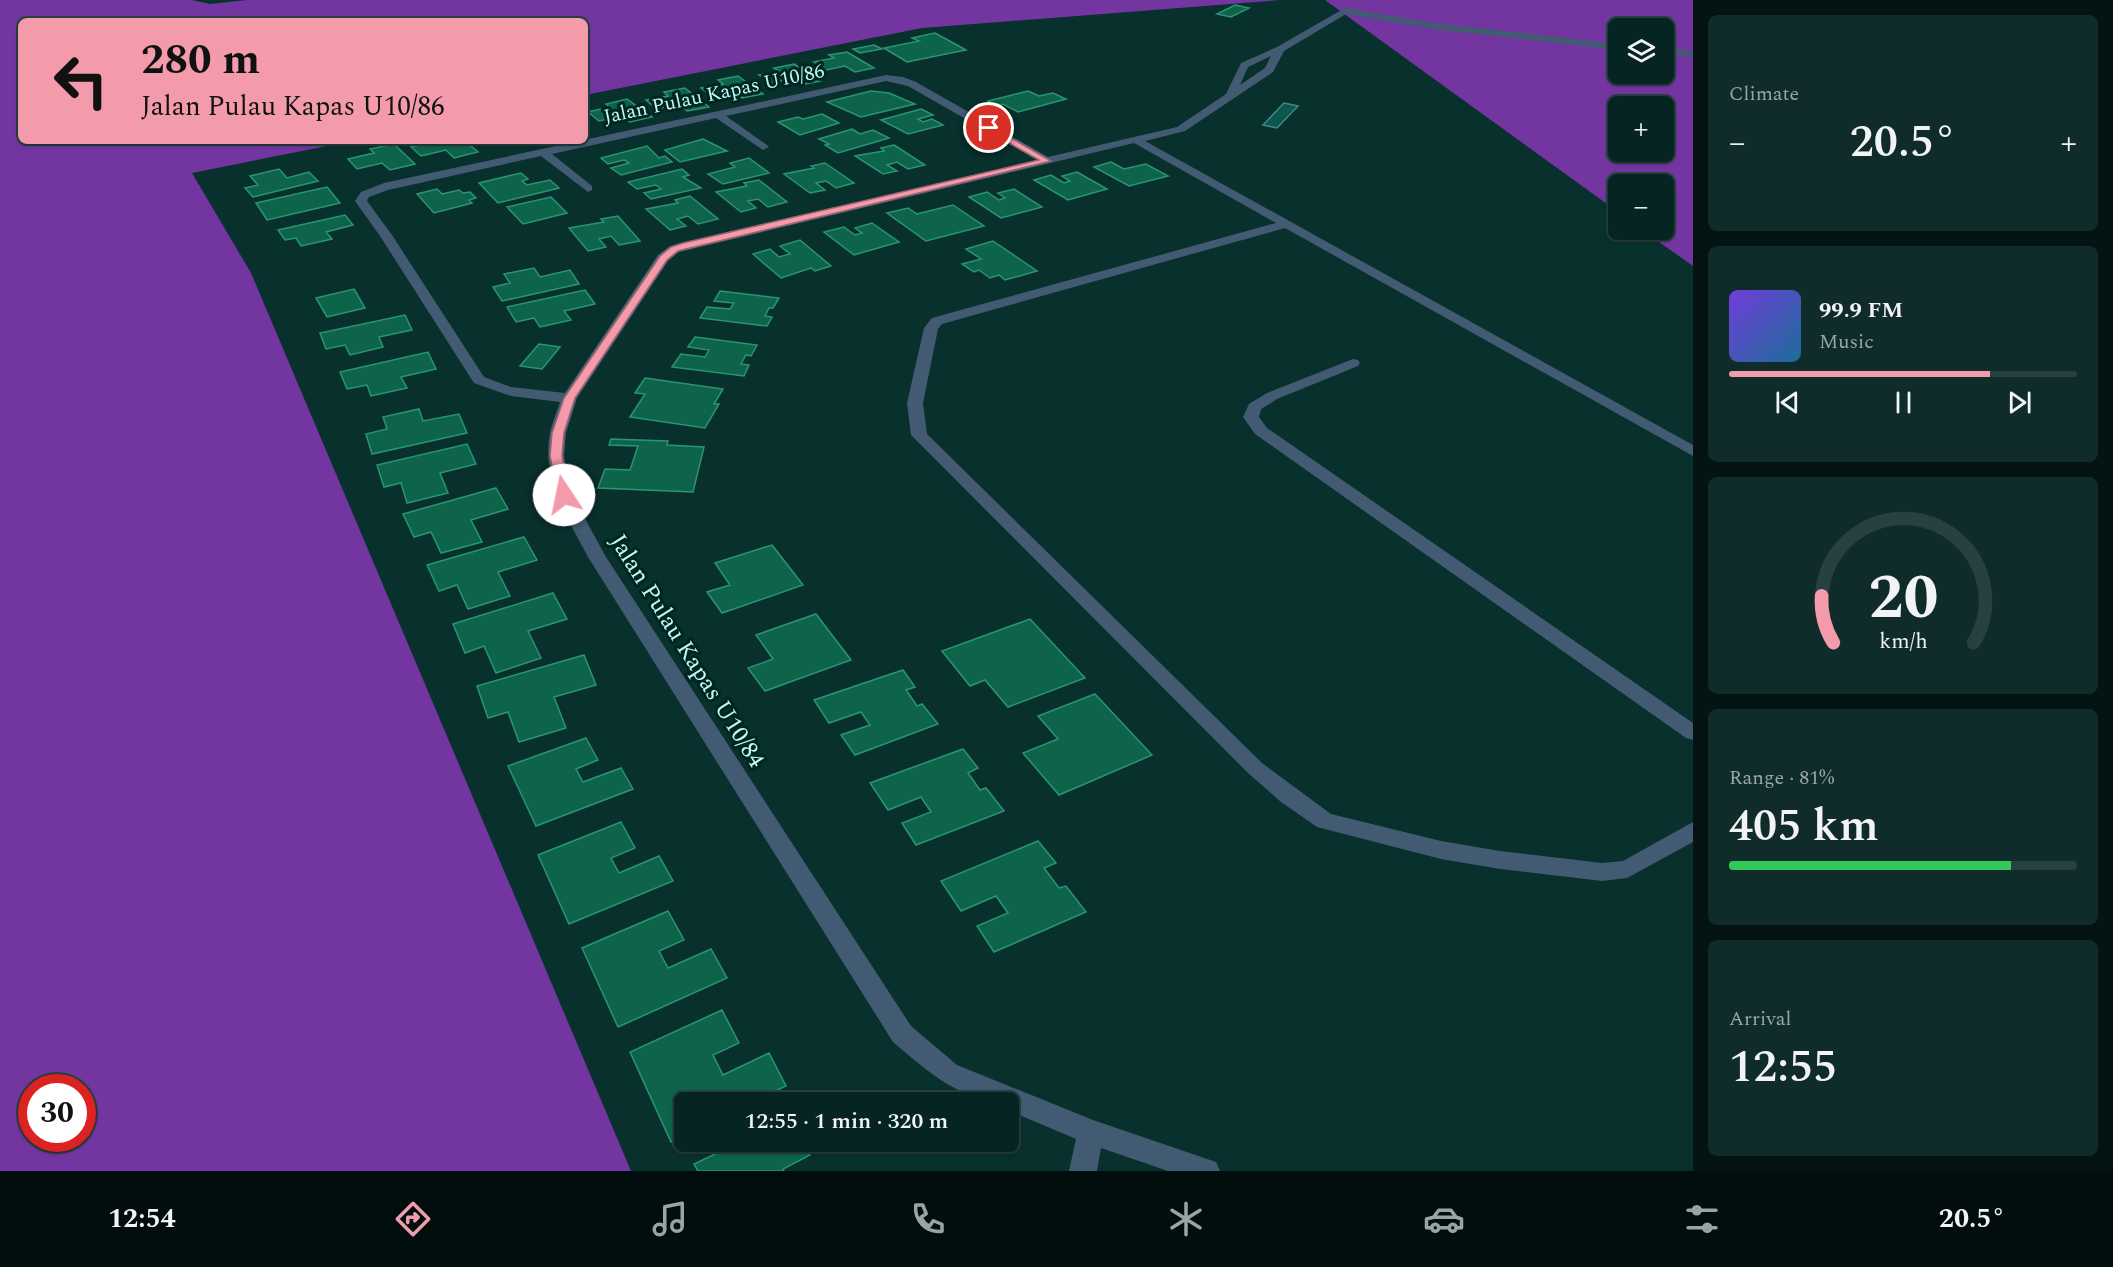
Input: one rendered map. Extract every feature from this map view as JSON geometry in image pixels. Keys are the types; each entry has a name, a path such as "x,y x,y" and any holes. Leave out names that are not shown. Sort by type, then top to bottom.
{"street":[{"path":"1231,93 1244,65 1280,49 1345,11 1433,26 1608,46"},
{"name":"Jalan Pulau Kapas U10/84","path":"1206,1171 1091,1132 948,1073 902,1034 603,567 564,495 556,456 558,433 569,398 663,258 675,249 1181,129 1197,121 1231,93 1269,70 1280,49"},
{"path":"1674,52 1693,54"},
{"name":"Jalan Pulau Kapas U10/86","path":"588,142 875,79 896,78 912,84 1047,161"},
{"path":"717,114 763,147"},
{"path":"1136,140 1693,451"},
{"name":"Jalan Pulau Kapas U10/86","path":"569,398 509,392 491,387 479,380 386,235 361,201 365,195 384,187 580,144"},
{"path":"543,152 588,188"},
{"path":"1286,224 937,321 931,328 915,404 919,435 1255,768 1325,821 1441,850 1500,860 1602,872 1627,869 1693,831"},
{"path":"1353,363 1272,396 1254,407 1251,417 1261,431 1693,733"},
{"path":"1083,1171 1091,1132"}],"shaded area":[{"path":"0,0 192,0 210,4 247,0 1280,0 922,28 588,94 588,18 18,18 18,144 337,144 192,173 251,273 631,1171 0,1171"},
{"path":"1325,0 1693,0 1693,266 1656,240 1674,240 1674,174 1608,174 1608,205"},
{"path":"1284,103 1298,106 1277,128 1263,125"}],"building":[{"path":"1235,5 1249,8 1231,17 1217,14"},
{"path":"935,33 966,50 907,62 884,48 919,41 912,38"},
{"path":"874,45 882,49 860,53 853,49"},
{"path":"847,52 874,68 855,72 845,66 826,70 814,62 834,58 829,55"},
{"path":"794,64 820,81 800,85 790,79 770,83 759,75 779,71 774,68"},
{"path":"738,76 763,94 742,98 733,92 712,96 701,88 723,84 718,80"},
{"path":"685,88 709,107 687,111 678,104 656,109 646,100 668,96 664,92"},
{"path":"871,91 889,93 915,104 861,117 827,102"},
{"path":"1028,91 1039,96 1053,93 1066,99 1018,112 1003,104 998,106 988,101"},
{"path":"627,99 652,117 630,122 621,116 599,121 588,112 610,107 606,104"},
{"path":"921,109 933,115 918,119 923,122 932,119 943,125 908,134 881,120"},
{"path":"822,114 839,123 800,135 778,122 798,117 803,119"},
{"path":"852,129 860,134 873,130 889,138 838,153 825,145 829,144 819,139"},
{"path":"703,139 727,151 680,162 665,150"},
{"path":"394,144 415,164 390,170 382,163 357,169 348,159 374,153 370,149"},
{"path":"424,144 469,144 478,152 454,158 446,150 421,156 411,147"},
{"path":"894,145 925,165 908,169 897,162 887,165 897,171 883,174 855,156 884,151 881,148"},
{"path":"647,146 659,158 665,156 672,162 621,175 611,168 629,163 624,160 608,164 601,158"},
{"path":"749,158 769,173 723,184 708,174 735,167 730,163"},
{"path":"1111,162 1124,169 1146,164 1168,176 1129,186 1094,167"},
{"path":"825,163 854,183 836,188 826,181 816,183 825,190 810,193 784,174 814,168 811,166"},
{"path":"279,169 287,178 309,172 318,181 253,197 245,188 258,185 250,176"},
{"path":"682,169 689,175 683,177 701,188 651,199 644,193 661,189 656,185 637,189 628,182"},
{"path":"1077,172 1107,189 1068,200 1034,180 1051,175 1064,183 1070,181 1062,176"},
{"path":"521,173 528,179 522,181 527,185 550,180 559,188 498,203 479,183"},
{"path":"759,180 787,202 768,207 758,199 748,201 756,208 741,212 716,192 747,186 744,183"},
{"path":"327,187 340,203 267,220 256,203"},
{"path":"437,189 442,194 459,190 463,193 470,192 476,198 469,200 472,203 434,213 417,194"},
{"path":"1014,189 1042,207 1001,218 969,197 987,192 999,200 1005,198 998,193"},
{"path":"690,196 718,219 698,224 688,216 677,219 686,226 670,230 646,209 678,203 675,200"},
{"path":"551,197 567,213 523,224 507,207"},
{"path":"953,205 984,226 926,241 887,213 908,208 917,214"},
{"path":"345,215 353,225 326,232 332,239 301,246 296,238 285,240 278,230"},
{"path":"618,216 640,241 619,245 611,236 599,239 606,247 588,251 569,228 604,222 601,219"},
{"path":"872,223 899,242 854,255 824,232 844,227 855,235 862,233 855,228"},
{"path":"800,240 831,266 815,271 811,268 781,278 753,254 770,249 779,257 790,254 780,246"},
{"path":"993,241 1037,271 1005,280 999,275 990,278 979,270 974,272 962,264 981,259 966,249"},
{"path":"534,268 540,277 570,270 579,284 502,301 493,287 510,283 504,274"},
{"path":"354,289 365,308 327,317 316,298"},
{"path":"585,290 595,304 564,311 571,320 540,327 534,318 516,322 507,307"},
{"path":"720,291 779,298 765,316 772,317 767,326 700,318 707,307 730,309 734,303 714,301"},
{"path":"405,315 412,330 379,337 383,347 350,355 345,345 326,349 320,333"},
{"path":"695,337 757,345 751,356 746,355 741,364 749,365 744,376 672,367 681,354 705,357 709,350 688,347"},
{"path":"539,344 560,347 542,369 520,366"},
{"path":"428,352 436,369 401,377 407,388 371,396 367,385 347,389 340,372"},
{"path":"645,378 723,389 714,404 719,404 705,428 630,417 645,394 635,393"},
{"path":"419,409 423,421 459,414 467,433 372,454 366,434 387,429 383,417"},
{"path":"611,439 668,441 667,445 704,447 693,492 598,488 605,469 630,470 638,446 609,445"},
{"path":"467,444 476,464 440,473 448,493 407,503 401,483 384,487 377,465"},
{"path":"496,488 508,509 471,520 482,542 441,553 431,532 414,537 403,514"},
{"path":"524,537 537,560 498,572 510,596 468,609 457,585 439,591 427,565"},
{"path":"772,545 803,585 722,613 707,592 730,585 715,563"},
{"path":"553,593 567,619 528,631 541,658 496,673 484,646 465,653 453,624"},
{"path":"816,614 851,660 765,691 748,668 773,659 756,635"},
{"path":"1030,619 1085,678 1008,707 985,680 970,686 942,651"},
{"path":"584,655 596,685 554,697 566,728 519,742 508,712 488,718 477,686"},
{"path":"903,670 915,687 906,690 917,706 922,704 938,724 855,755 841,735 870,725 861,712 829,723 814,700"},
{"path":"1095,694 1152,755 1059,795 1023,753 1058,739 1038,716"},
{"path":"586,738 598,760 576,769 583,782 621,768 633,789 536,826 508,766"},
{"path":"963,749 978,768 968,773 980,790 986,788 1004,811 916,845 902,823 931,812 921,797 888,810 870,783"},
{"path":"621,822 635,848 611,858 619,873 659,856 673,881 569,924 538,855"},
{"path":"1038,841 1056,863 1044,868 1059,888 1066,886 1086,912 994,952 977,926 1008,913 996,896 961,911 941,881"},
{"path":"668,911 684,940 659,951 668,968 711,949 727,978 618,1027 582,948"},
{"path":"722,1010 739,1043 713,1055 723,1075 769,1053 786,1086 773,1092 674,1092 674,1141 671,1142 630,1052"},
{"path":"719,1152 808,1152 810,1155 783,1169 784,1171 698,1171 694,1164"}],"route":[{"path":"564,495 556,456 558,433 569,398 663,258 675,249 687,245 1047,161 989,128"}]}
